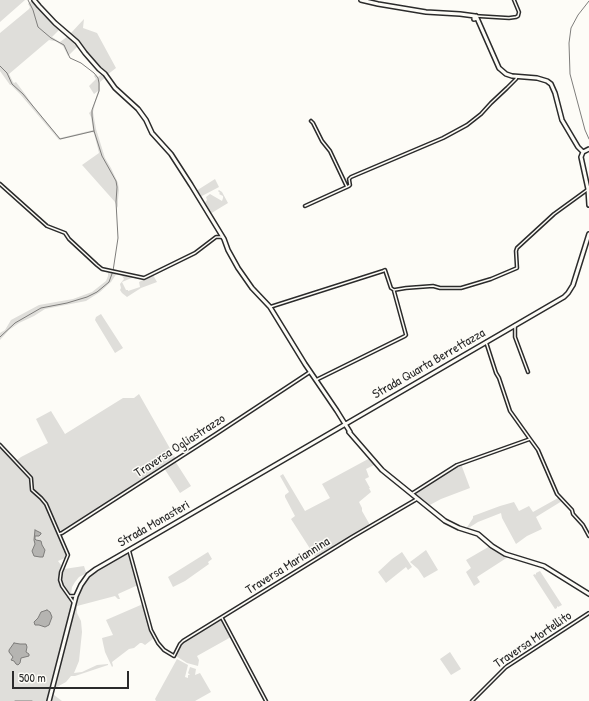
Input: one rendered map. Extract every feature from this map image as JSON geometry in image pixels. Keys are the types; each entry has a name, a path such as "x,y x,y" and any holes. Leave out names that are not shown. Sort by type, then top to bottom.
{"main road":[{"path":"34,0 55,23 77,42 105,74 115,88 133,104 146,120 152,133 171,154 180,167 219,231 228,250 248,284 270,307 348,430 382,470 445,520 460,528 478,534 500,552 544,566 589,594"},
{"path":"361,0 426,12 476,17 499,68 505,74 512,78 543,79 551,84 562,120 578,147 583,152"},
{"path":"589,148 583,152 581,157 588,189 589,204"},
{"name":"Strada Quarta Berrettazza","path":"344,424 558,301 571,289 576,278 589,234"},
{"path":"341,418 352,420"},
{"path":"335,430 340,425 341,418"},
{"path":"348,430 349,424 352,420"},
{"name":"Strada Monasteri","path":"49,701 76,596 80,585 88,575 344,424"},
{"path":"335,430 341,428 348,430"}],"street":[{"path":"476,17 513,18 518,16 519,12 514,0"},
{"path":"305,206 347,187 350,185 349,179 351,177 443,138 467,125 482,114 491,102 516,78"},
{"path":"311,121 322,142 330,151 347,187"},
{"path":"0,184 46,226 65,233 69,239 99,268 123,274 143,278 146,277 195,253 216,237 222,237"},
{"path":"394,290 432,286 440,288 465,287 516,269 518,267 516,249 554,214 588,189"},
{"path":"270,307 385,270 391,288 394,290 406,335 316,380"},
{"path":"515,326 515,337 528,372"},
{"path":"486,342 510,411 538,450 557,494 572,510 589,536"},
{"name":"Traversa Ogliastrazzo","path":"59,534 310,372"},
{"path":"412,494 457,465 530,439"},
{"path":"0,446 32,479 32,490 46,504 68,555 61,572 60,580 68,596 74,603"},
{"name":"Traversa Mariannina","path":"129,550 151,630 158,643 164,650 174,656 180,644 183,642 352,537 417,499"},
{"path":"68,596 76,596"},
{"name":"Traversa Mortellito","path":"472,701 511,663 589,613"},
{"path":"222,618 266,701"}],"shaded area":[{"path":"0,0 25,0 0,22"},
{"path":"32,0 60,29 52,37 60,42 68,36 79,45 68,56 63,46 55,41 49,40 9,74 13,82 16,82 34,107 60,138 93,130 89,113 92,110 98,91 94,94 89,86 96,79 94,76 96,74 98,77 103,73 106,77 100,82 100,90 93,112 96,129 105,158 118,183 118,208 115,202 82,165 99,153 94,133 92,132 59,140 20,94 10,85 0,71 0,33 29,9 30,7 28,4"},
{"path":"84,19 83,28 97,33 116,68 107,75 99,68 70,34"},
{"path":"215,179 219,187 200,197 196,191"},
{"path":"219,190 222,192 228,203 210,214 204,204 207,200 206,197 210,194 222,201 223,196 219,194"},
{"path":"108,271 117,273 111,282 100,292 86,301 45,309 19,323 9,330 0,340 0,333 5,330 11,320 39,305 73,299 92,292 106,281"},
{"path":"121,274 134,277 122,282 128,291 140,287 139,282 153,275 157,282 141,288 127,297 120,290 120,284 124,279"},
{"path":"101,314 123,348 115,353 95,320 96,317"},
{"path":"139,394 176,459 59,533 46,503 33,489 33,479 16,461 48,443 36,419 51,411 65,434 123,398 134,398"},
{"path":"0,447 30,478 31,490 41,498 45,505 64,549 63,551 65,550 67,555 65,558 58,561 61,565 60,581 72,604 48,701 0,701"},
{"path":"370,458 375,463 366,469 369,477 365,479 371,492 359,502 370,525 316,558 291,519 295,516 285,497 285,495 289,492 280,476 283,474 305,511 330,498 322,484"},
{"path":"175,461 191,486 180,493 164,468"},
{"path":"461,464 470,488 441,499 428,506 414,495 414,493"},
{"path":"558,498 562,501 536,517 542,529 527,536 516,544 502,518 501,513 478,522 466,529 473,516 500,506 514,502 519,511 529,506 533,512"},
{"path":"35,530 41,533 39,536 35,536 35,539 41,541 45,550 43,557 34,556 32,551 35,544 34,540"},
{"path":"490,546 508,557 477,577 480,582 474,586 466,572 471,568 466,560"},
{"path":"426,550 438,570 424,578 418,569 410,562"},
{"path":"129,552 138,585 118,594 120,599 115,596 77,606 77,613 81,621 82,632 79,661 74,673 82,672 97,665 108,665 71,676 66,682 55,688 54,695 62,701 50,701 80,589 88,576"},
{"path":"208,552 212,559 208,562 209,564 185,581 173,587 168,577"},
{"path":"402,552 412,567 408,570 406,567 386,583 378,572"},
{"path":"84,566 86,572 85,574 79,577 75,582 72,587 71,594 69,595 61,577 64,569"},
{"path":"540,571 562,605 557,606 555,609 533,575 536,575 536,573"},
{"path":"143,604 148,625 154,638 145,645 140,643 134,648 129,649 112,662 112,667 105,652 102,638 113,635 106,620"},
{"path":"47,610 50,612 52,617 49,625 45,627 35,625 34,622 41,612"},
{"path":"220,619 231,637 197,656 199,660 198,666 187,663 175,655 182,643"},
{"path":"14,643 26,644 26,652 29,654 29,656 21,658 18,665 11,660 13,657 9,652"},
{"path":"450,652 461,669 451,675 440,659"},
{"path":"177,659 188,665 185,677 188,678 188,675 190,675 188,673 190,667 196,669 195,675 200,673 211,692 195,701 156,701 155,699"}],"waterway":[{"path":"0,337 15,323 41,308 87,297 97,292 109,282 113,271 118,238 116,181 102,156 94,131 92,116 92,110 99,91 98,78 81,63 70,58 64,45 51,38 38,27 33,10 28,0"},
{"path":"589,1 578,15 571,28 569,43 570,74 585,130 589,139"},
{"path":"0,66 7,73 12,84 23,94 60,139 94,131"},
{"path":"15,701 32,701"}]}
